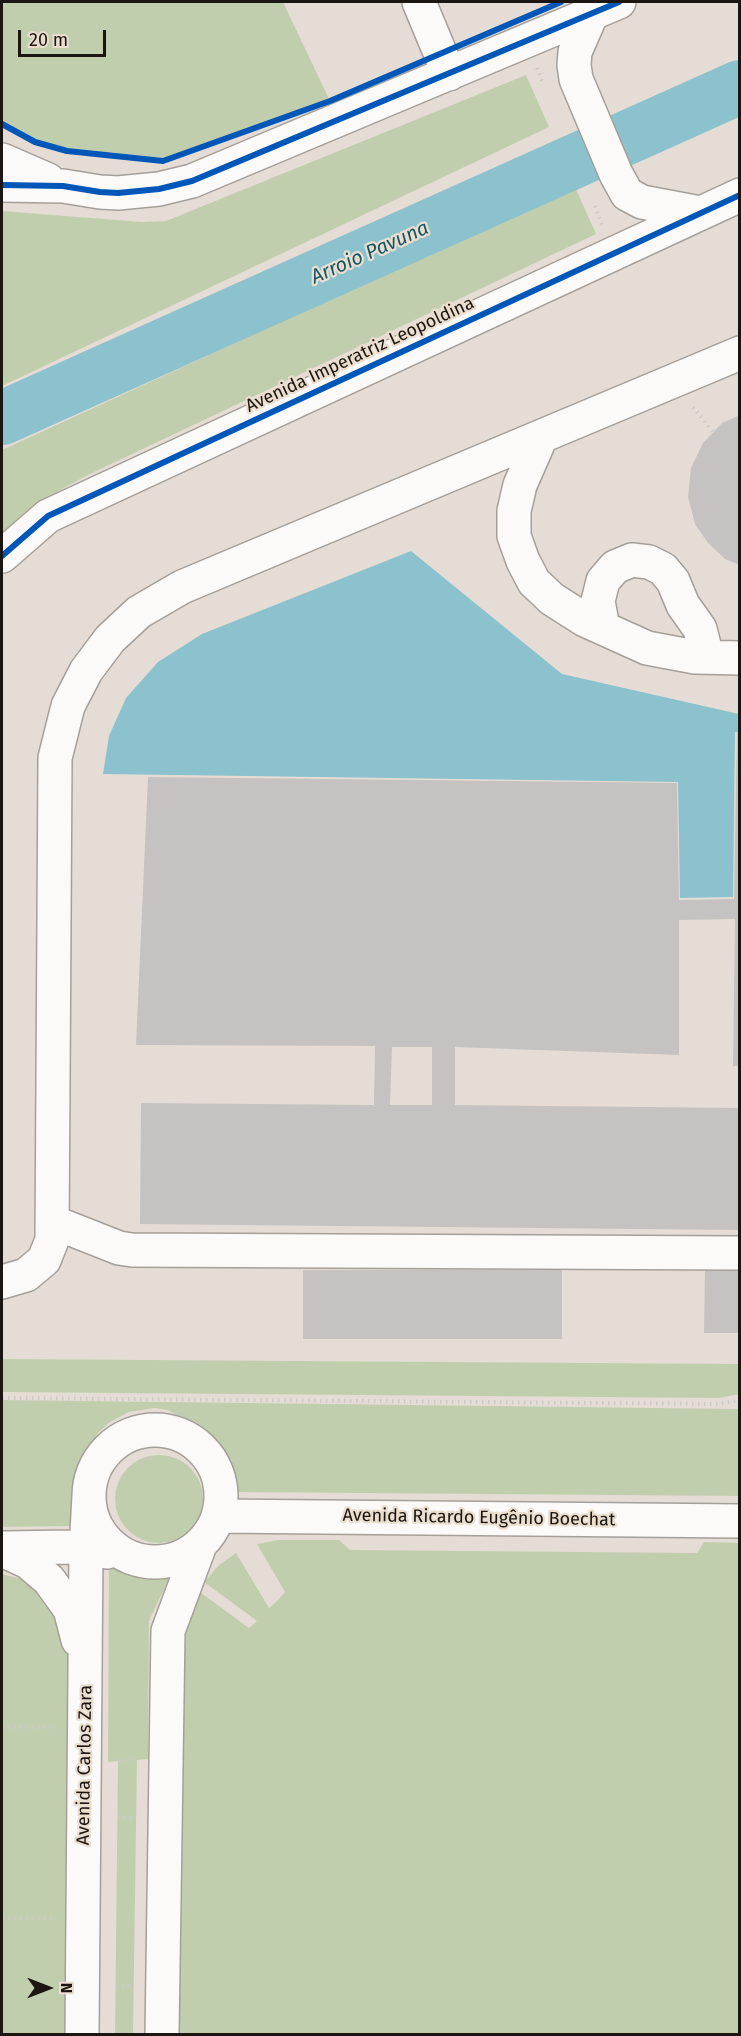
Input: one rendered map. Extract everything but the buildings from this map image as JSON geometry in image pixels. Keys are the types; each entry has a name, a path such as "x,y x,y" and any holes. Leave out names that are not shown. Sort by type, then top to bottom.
{"street":[{"path":"419,2 449,74"},
{"path":"2,184 63,186 118,193 159,189 192,181 605,7"},
{"path":"605,7 575,52 574,65 576,79 616,174 627,194 642,201 700,213"},
{"path":"2,160 63,186"},
{"name":"Avenida Imperatriz Leopoldina","path":"2,556 48,516 740,195"},
{"path":"2,1282 26,1275 44,1260 52,1240 55,758 68,706 86,670 110,639 139,612 182,587 740,353"},
{"path":"542,437 520,485 514,511 514,536 534,582 552,599 603,628 647,648 707,657 740,658"},
{"path":"603,628 598,601 603,581 615,567 632,560 649,562 663,569 673,581 683,605 700,629 707,657"},
{"path":"53,1222 119,1248 132,1250 740,1253"},
{"path":"124,1555 110,1544 99,1530 91,1514 89,1496 92,1476 101,1457 116,1443 134,1433 154,1430 175,1432 194,1442 208,1456 218,1475 221,1495 218,1516 211,1531 200,1545 168,1631 162,2034"},
{"name":"Avenida Carlos Zara","path":"82,2034 86,1550 89,1496"},
{"name":"Avenida Ricardo Eugênio Boechat","path":"218,1516 740,1521"},
{"path":"2,1549 70,1547 124,1555 144,1562 165,1562 200,1545"},
{"path":"2,1549 28,1562 49,1580 69,1609 86,1667"}],"path":[{"path":"509,48 517,69 522,72 536,66 544,85"},
{"path":"594,204 606,235 592,244 597,261"},
{"path":"2,1398 707,1404 740,1400"},
{"path":"2,1726 86,1728"},
{"path":"118,1761 137,1759"},
{"path":"118,1817 136,1818"},
{"path":"2,1918 84,1919"},
{"path":"116,1987 133,1986"}],"green space":[{"path":"2,2 283,2 330,101 163,161 67,151 35,142 2,124"},
{"path":"526,75 549,127 2,386 2,211 142,222 166,221"},
{"path":"575,187 596,234 88,475 60,490 2,537 2,450"},
{"path":"2,1359 739,1364 740,1394 719,1398 2,1392"},
{"path":"2,1400 739,1409 739,1496 233,1492 227,1471 216,1451 201,1434 179,1416 167,1410 154,1408 129,1412 110,1422 98,1433 80,1460 75,1476 70,1526 2,1527"},
{"path":"159,1455 176,1459 190,1468 199,1482 203,1499 199,1516 190,1530 176,1539 159,1543 142,1539 128,1530 119,1516 115,1499 119,1482 128,1468 142,1459"},
{"path":"278,1540 339,1540 350,1550 697,1553 704,1542 739,1543 739,2034 177,2034 180,1644 200,1592 249,1628 257,1621 204,1582 219,1565 236,1553 269,1608 277,1601 285,1592 257,1544"},
{"path":"109,1559 119,1570 170,1576 149,1621 148,1759 137,1760 133,2034 115,2034 118,1761 108,1762"},
{"path":"2,1574 21,1579 40,1590 70,1639 66,2034 2,2034"}],"water":[{"path":"411,551 562,674 739,714 739,732 735,732 733,897 680,898 678,782 103,774 109,736 126,698 158,662 202,634"}],"waterway":[{"name":"Arroio Pavuna","path":"2,418 740,87"}],"cycle path":[{"path":"2,124 35,142 67,151 163,161 330,101 561,2"},
{"path":"2,185 63,186 118,193 159,189 192,181 619,2"},
{"path":"2,556 48,516 740,195"}]}
